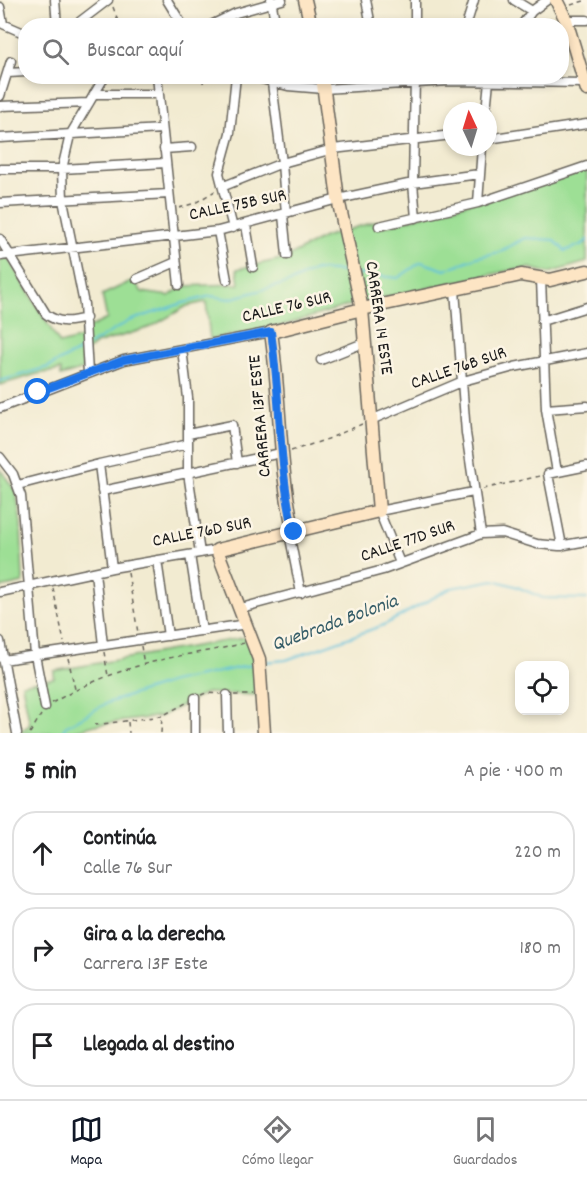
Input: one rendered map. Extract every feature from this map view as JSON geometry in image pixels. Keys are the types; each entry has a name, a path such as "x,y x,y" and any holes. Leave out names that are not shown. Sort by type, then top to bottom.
{"street":[{"path":"55,0 56,18"},
{"path":"85,18 109,0"},
{"path":"167,0 178,18"},
{"path":"226,18 272,1 282,0"},
{"path":"305,0 309,18"},
{"path":"366,0 369,18"},
{"path":"415,0 415,18"},
{"path":"468,18 474,0"},
{"path":"514,0 532,11"},
{"path":"527,18 547,0"},
{"path":"272,1 275,18"},
{"path":"0,8 3,24 18,31"},
{"path":"561,9 587,20"},
{"path":"559,84 586,86 569,34"},
{"path":"0,92 11,61"},
{"path":"8,73 18,72"},
{"path":"88,373 86,318 63,200 62,169 70,135 100,84"},
{"path":"158,84 179,285"},
{"path":"233,228 219,173 230,133 235,84"},
{"path":"272,84 282,163 286,255"},
{"name":"CARRERA 14 ESTE","path":"323,84 338,199 362,309 379,511 400,563"},
{"path":"415,84 413,183 416,218"},
{"path":"487,102 490,84"},
{"path":"0,106 159,94"},
{"path":"497,138 587,124"},
{"path":"0,138 162,129"},
{"path":"224,186 282,163 333,149 443,136"},
{"path":"165,149 192,147"},
{"path":"478,203 481,156"},
{"path":"0,169 62,169 166,163"},
{"path":"380,226 478,203 587,166"},
{"name":"CALLE 75B SUR","path":"0,256 219,231 338,199 413,183 479,174"},
{"path":"0,203 169,194"},
{"path":"246,225 253,267"},
{"path":"219,231 227,280"},
{"path":"0,238 40,306 52,319 70,321 86,318"},
{"path":"137,279 176,262"},
{"name":"CALLE 76 SUR","path":"0,408 124,360 271,332 362,309 521,275 541,279 559,279 587,271"},
{"path":"541,279 546,409 562,546"},
{"path":"455,290 464,381 466,433 481,534"},
{"path":"542,321 587,307"},
{"name":"CARRERA 13F ESTE","path":"271,332 277,378 285,493 292,532"},
{"path":"321,360 366,342"},
{"path":"182,348 188,398 188,473 200,553"},
{"name":"CALLE 76B SUR","path":"371,420 464,381 513,367 587,353"},
{"path":"546,409 587,406"},
{"path":"188,434 232,425 237,463"},
{"path":"18,485 188,444"},
{"path":"102,491 281,453"},
{"path":"0,457 18,485 23,508 35,656 45,707"},
{"path":"99,464 112,568"},
{"path":"553,473 587,466"},
{"name":"CALLE 76D SUR","path":"0,592 112,568 218,550 379,511 473,492"},
{"path":"292,532 302,593"},
{"name":"CALLE 77D SUR","path":"241,608 383,570 481,534 502,533 537,544 562,546 587,541"},
{"path":"218,550 260,663 264,733"},
{"path":"190,555 202,630"},
{"path":"157,560 168,636"},
{"path":"95,572 103,645"},
{"path":"3,660 247,624"},
{"path":"0,641 17,733"},
{"path":"227,695 228,733"},
{"path":"195,698 195,733"}],"path":[{"path":"109,0 117,18"},
{"path":"561,9 587,0"},
{"path":"171,210 195,203 224,186"},
{"path":"281,453 327,440 371,420"},
{"path":"473,492 553,473"},
{"path":"126,566 144,665"},
{"path":"51,581 75,689"},
{"path":"30,733 45,707 75,689 144,665 253,641"},
{"path":"103,645 108,676"},
{"path":"95,725 162,716 206,693 263,696"},
{"path":"161,733 162,716"},
{"path":"128,721 129,733"}],"green space":[{"path":"587,170 587,262 549,273 530,268 507,271 354,304 277,327 210,339 206,302 187,306 151,327 96,344 83,354 84,369 61,376 61,370 37,374 0,385 0,259 8,258 60,344 82,338 82,331 107,319 102,295 134,280 142,292 169,296 183,286 239,284 237,269 286,258 324,237 377,221 378,228"},
{"path":"0,469 16,492 21,523 23,583 0,588"},
{"path":"247,637 256,659 257,695 206,693 162,716 95,725 67,733 17,733 30,725 22,684 54,678 54,671"}],"waterway":[{"path":"358,274 398,278 421,262 445,270 477,257 499,252 525,238 554,240 565,251 587,240"},
{"path":"89,345 129,321 183,303 211,296 229,299 291,282 315,270 350,272"},
{"path":"0,381 48,367 85,348"},
{"name":"Quebrada Bolonia","path":"264,662 286,660 384,625 451,588 494,580 543,598 587,599"},
{"name":"Quebrada Bolonia","path":"62,733 65,727 107,703 172,682 256,664"}],"route":[{"path":"38,392 124,360 271,332 277,378 285,493 294,532"}]}
